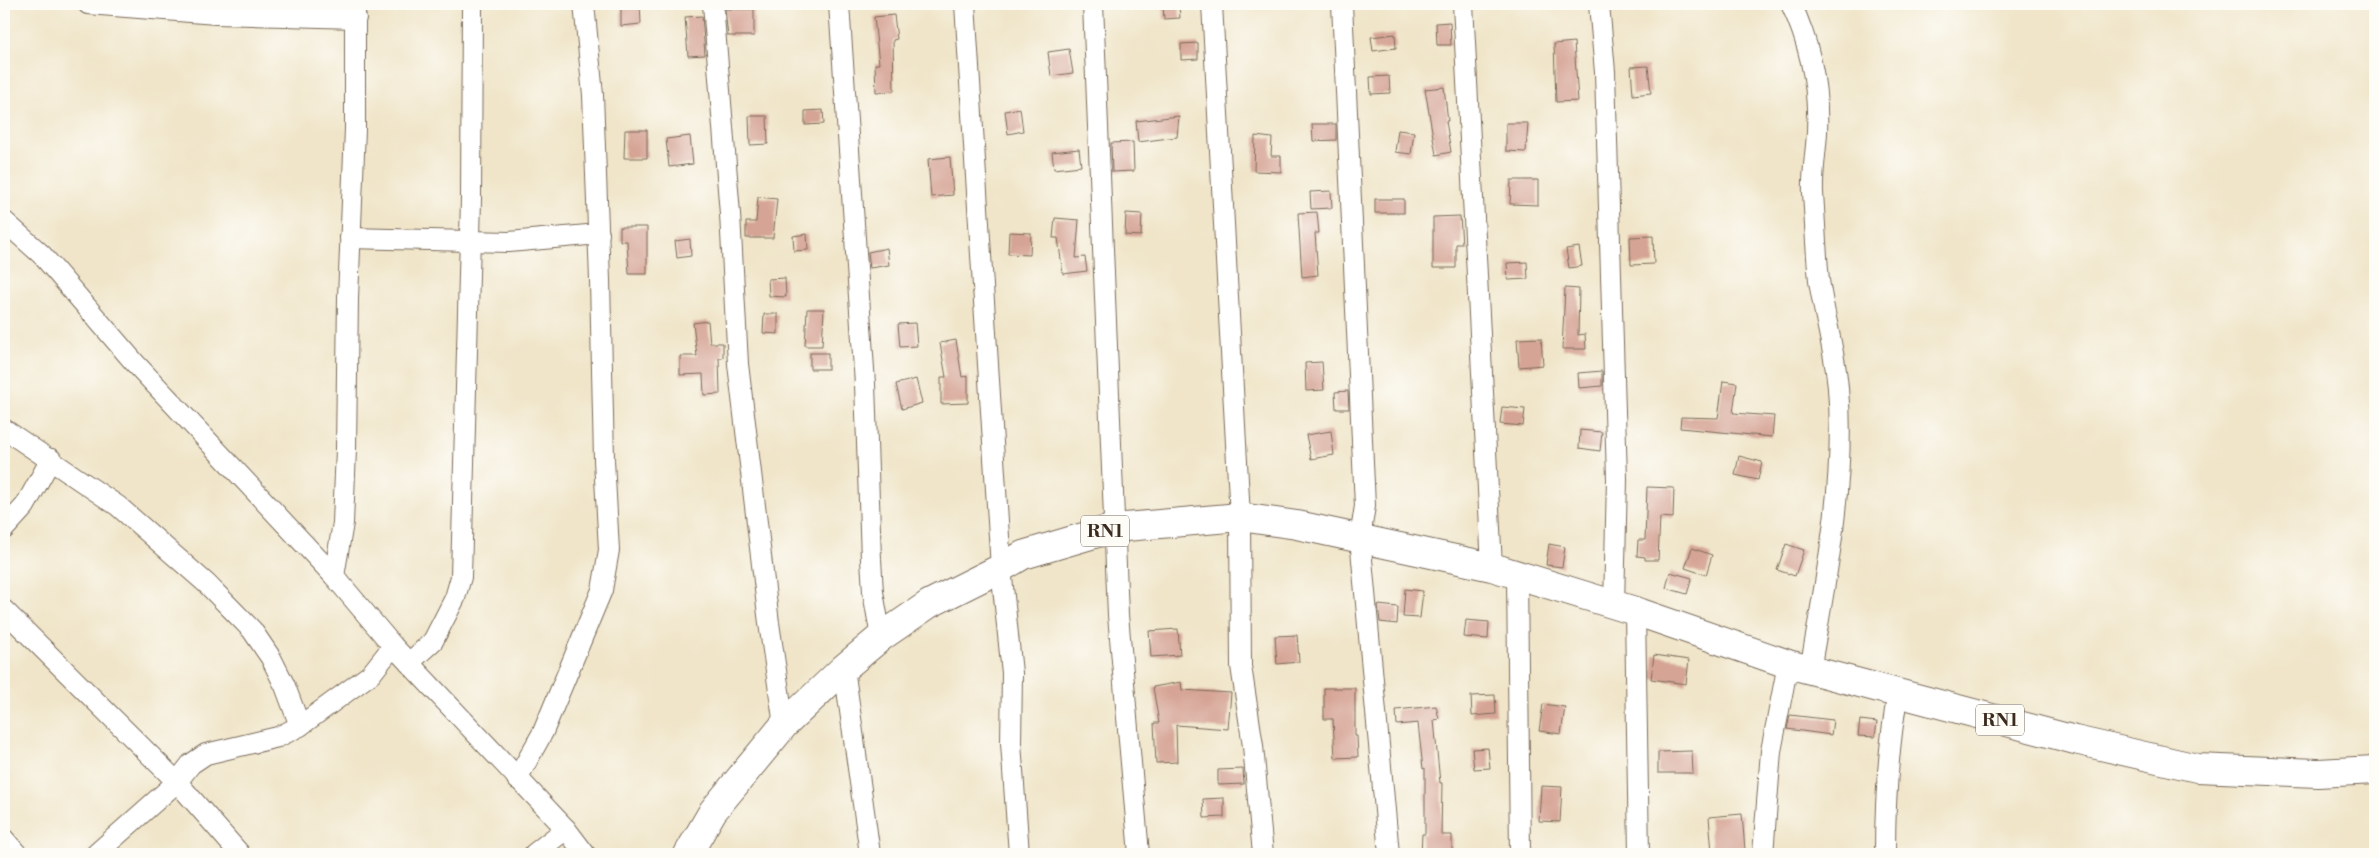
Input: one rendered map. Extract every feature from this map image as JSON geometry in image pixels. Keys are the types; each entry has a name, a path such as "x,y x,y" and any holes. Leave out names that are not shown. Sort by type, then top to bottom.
{"highway":[{"name":"RN1","path":"688,854 713,811 784,725 844,668 882,637 929,604 1024,555 1114,528 1240,517 1297,525 1505,571 1624,608 1799,667 2066,737 2197,768 2318,773 2375,770"}],"street":[{"path":"88,4 216,14 356,11 355,129 350,238 343,522 334,576"},
{"path":"408,663 433,641 455,598 461,576 472,4"},
{"path":"517,779 542,732 602,590 609,550 604,460 599,234 593,95 584,4"},
{"path":"713,4 729,187 738,364 769,623 784,725"},
{"path":"839,4 865,384 873,592 882,637"},
{"path":"965,4 1002,568 1012,673 1010,728 1019,854"},
{"path":"1093,4 1119,624 1140,854"},
{"path":"1212,4 1240,517 1241,666 1253,746 1263,854"},
{"path":"1342,4 1366,506 1360,538 1389,854"},
{"path":"1463,4 1505,571 1520,854"},
{"path":"1599,4 1605,72 1617,479 1639,854"},
{"path":"1763,854 1771,751 1821,609 1837,490 1839,457 1838,398 1834,358 1819,280 1814,206 1813,189 1817,129 1816,85 1810,51 1791,4"},
{"path":"4,221 42,255 134,362 334,576 408,663 566,830 584,854"},
{"path":"350,238 509,242 599,234"},
{"path":"4,429 118,506 207,584 252,630 271,658 285,686 300,726"},
{"path":"4,529 25,506 51,459"},
{"path":"4,610 178,782 240,854"},
{"path":"96,854 178,782 191,764 206,754 278,737 300,726 371,674 393,646"},
{"path":"844,668 865,804 870,854"},
{"path":"1884,854 1888,747 1898,692"},
{"path":"534,854 566,830"},
{"path":"4,839 17,854"}],"building":[{"path":"621,4 640,4 641,24 621,26"},
{"path":"1163,4 1179,4 1180,18 1164,19"},
{"path":"725,9 754,9 754,36 728,36"},
{"path":"894,15 897,39 893,40 894,91 876,92 875,64 879,64 874,17"},
{"path":"702,16 705,55 688,56 685,17"},
{"path":"1450,22 1451,45 1437,45 1436,23"},
{"path":"1395,34 1396,48 1373,51 1371,37"},
{"path":"1574,42 1578,101 1556,102 1554,44"},
{"path":"1198,43 1198,59 1181,60 1181,44"},
{"path":"1069,49 1073,73 1051,76 1048,52"},
{"path":"1648,66 1651,93 1633,95 1631,67"},
{"path":"1389,76 1390,93 1371,94 1370,77"},
{"path":"1444,87 1448,121 1446,121 1451,152 1436,155 1425,89"},
{"path":"1020,108 1023,131 1008,134 1005,111"},
{"path":"823,110 824,124 805,125 805,111"},
{"path":"749,116 767,116 768,144 750,145"},
{"path":"1179,116 1177,137 1138,142 1136,121"},
{"path":"1506,123 1528,123 1526,152 1506,151"},
{"path":"1312,124 1336,124 1336,140 1313,141"},
{"path":"625,130 647,130 647,158 624,158"},
{"path":"1398,130 1414,132 1411,154 1395,152"},
{"path":"690,136 693,164 669,167 666,139"},
{"path":"1255,136 1272,138 1271,156 1281,156 1281,172 1254,171"},
{"path":"1133,142 1134,171 1112,172 1111,143"},
{"path":"1079,149 1081,166 1054,169 1052,152"},
{"path":"950,157 953,195 931,197 928,159"},
{"path":"1511,180 1538,180 1538,205 1510,204"},
{"path":"1331,191 1332,208 1311,209 1310,192"},
{"path":"758,197 777,199 773,238 746,238 746,222 756,222"},
{"path":"1375,199 1404,199 1404,213 1375,213"},
{"path":"1317,212 1319,233 1315,233 1318,275 1302,277 1298,213"},
{"path":"1126,213 1142,214 1141,236 1125,235"},
{"path":"1460,216 1462,244 1456,244 1456,268 1433,268 1433,217"},
{"path":"1055,218 1079,220 1076,258 1085,257 1087,271 1063,274 1058,238 1053,238"},
{"path":"620,227 647,227 647,274 629,274 627,241 620,241"},
{"path":"1009,232 1031,233 1030,255 1008,254"},
{"path":"807,234 808,250 794,251 793,236"},
{"path":"1653,236 1654,264 1631,265 1630,237"},
{"path":"690,239 691,256 677,258 675,241"},
{"path":"1579,247 1582,266 1569,268 1566,249"},
{"path":"887,248 889,265 870,268 868,252"},
{"path":"1527,262 1528,279 1508,280 1507,263"},
{"path":"785,278 786,297 769,296 768,279"},
{"path":"1565,288 1579,289 1578,335 1585,334 1586,349 1562,349"},
{"path":"807,309 824,309 822,346 805,346"},
{"path":"764,314 778,314 778,334 763,333"},
{"path":"708,321 710,343 723,343 723,358 719,358 720,394 704,395 703,374 680,375 680,356 697,356 693,323"},
{"path":"915,323 917,346 900,347 898,324"},
{"path":"1541,338 1543,365 1519,367 1517,339"},
{"path":"956,340 962,377 968,376 968,403 941,404 941,377 946,377 940,343"},
{"path":"810,353 828,353 828,369 810,369"},
{"path":"1322,362 1324,390 1306,391 1305,363"},
{"path":"1602,371 1602,386 1579,388 1578,373"},
{"path":"916,379 922,403 902,409 896,384"},
{"path":"1723,381 1737,383 1733,413 1774,416 1772,437 1680,428 1681,417 1718,418"},
{"path":"1348,391 1349,409 1336,409 1335,392"},
{"path":"1502,407 1525,409 1523,426 1500,424"},
{"path":"1580,430 1602,432 1600,451 1579,448"},
{"path":"1331,431 1334,455 1311,459 1306,435"},
{"path":"1739,456 1762,462 1758,480 1735,475"},
{"path":"1647,487 1674,488 1673,518 1660,517 1658,560 1645,560 1645,557 1637,556 1638,540 1645,540"},
{"path":"1549,544 1565,547 1562,567 1546,565"},
{"path":"1786,544 1804,550 1795,576 1777,570"},
{"path":"1692,548 1712,555 1706,575 1685,568"},
{"path":"1670,572 1692,578 1687,594 1666,588"},
{"path":"1405,589 1423,591 1420,618 1403,617"},
{"path":"1378,605 1398,607 1397,624 1380,622"},
{"path":"1466,620 1489,622 1488,639 1464,637"},
{"path":"1178,629 1180,655 1151,657 1149,631"},
{"path":"1297,635 1299,662 1277,664 1275,636"},
{"path":"1654,655 1689,660 1686,684 1651,679"},
{"path":"1181,682 1182,690 1231,693 1228,729 1176,725 1177,762 1156,763 1154,723 1159,723 1153,687"},
{"path":"1324,688 1355,688 1355,736 1357,736 1358,757 1335,758 1333,719 1324,719"},
{"path":"1495,695 1496,714 1472,716 1471,696"},
{"path":"1543,704 1565,707 1561,734 1539,731"},
{"path":"1436,706 1439,719 1434,720 1440,783 1442,783 1441,835 1452,835 1452,854 1421,854 1422,834 1425,834 1425,768 1423,769 1418,723 1397,725 1396,710"},
{"path":"1790,715 1833,720 1831,735 1787,729"},
{"path":"1860,720 1877,722 1875,737 1858,736"},
{"path":"1488,748 1490,768 1474,769 1472,749"},
{"path":"1692,751 1693,773 1658,773 1658,752"},
{"path":"1243,769 1244,784 1218,785 1218,770"},
{"path":"1541,786 1562,787 1560,822 1539,821"},
{"path":"1224,798 1224,817 1204,818 1203,799"},
{"path":"1742,814 1745,850 1712,852 1709,817"}]}
